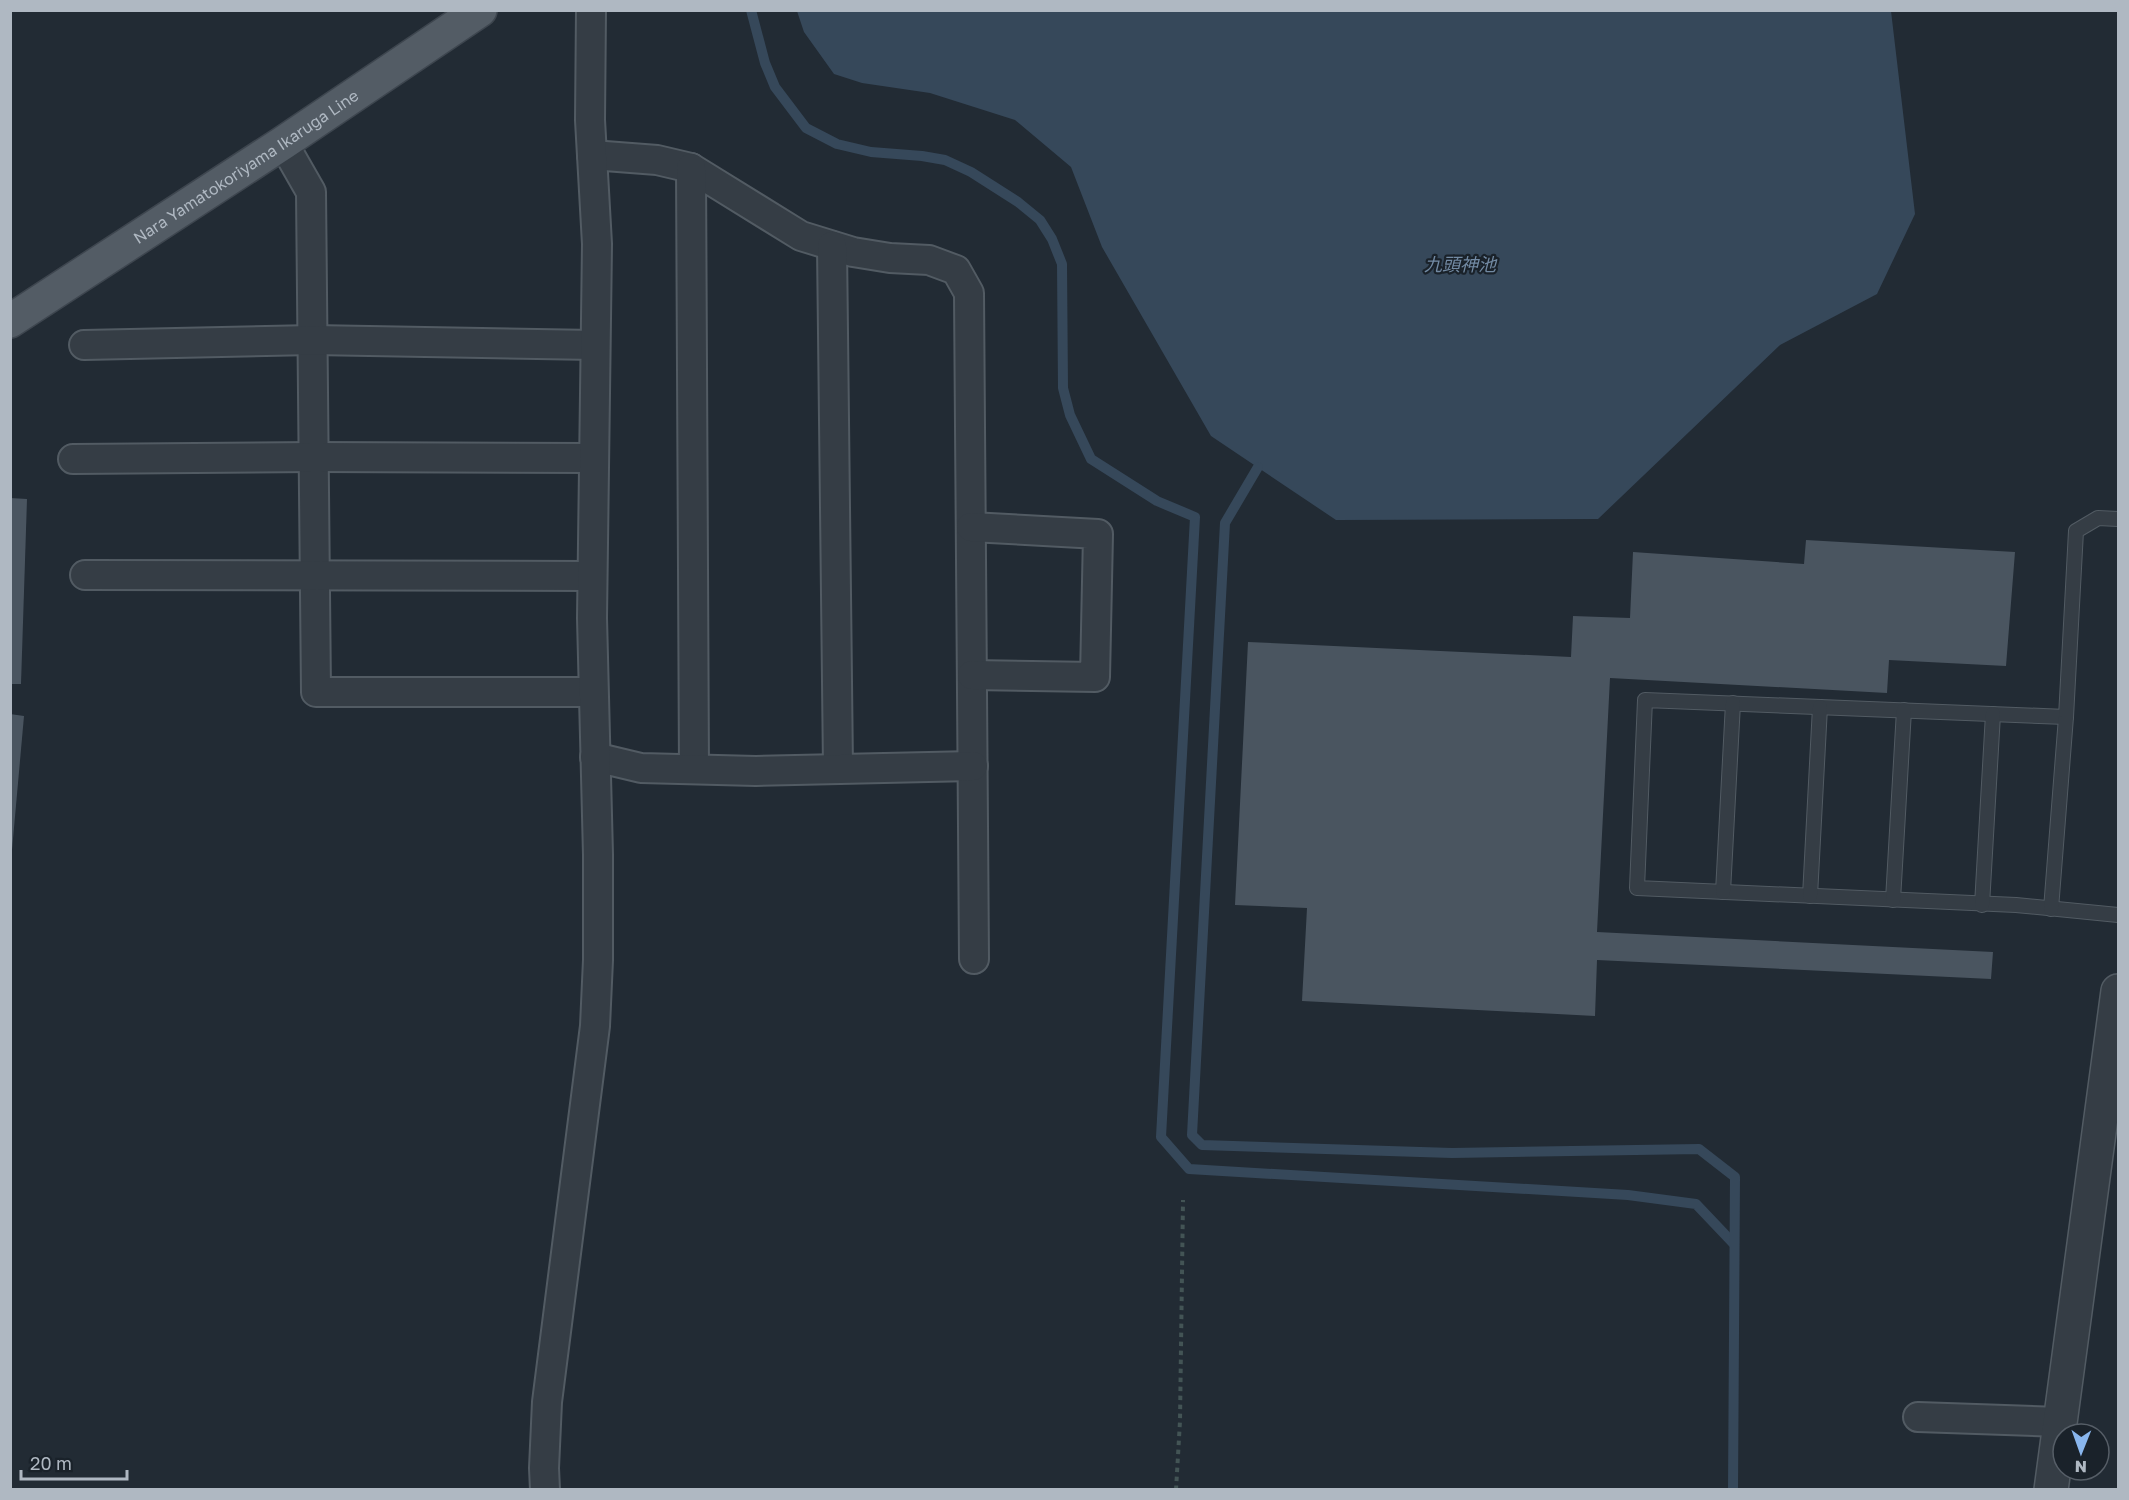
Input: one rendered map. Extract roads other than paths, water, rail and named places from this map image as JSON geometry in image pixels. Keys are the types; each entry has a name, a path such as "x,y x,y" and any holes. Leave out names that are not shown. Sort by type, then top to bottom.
{"main road":[{"name":"Nara Yamatokoriyama Ikaruga Line","path":"10,321 283,143 480,10"}],"street":[{"path":"545,1490 547,1402 595,1026 598,960 592,576 597,244 591,120 591,10"},
{"path":"283,143 311,192 316,692 593,692"},
{"path":"592,155 657,160 691,168 801,236 853,252 929,260 956,270 969,293 974,959"},
{"path":"691,168 694,769"},
{"path":"831,246 838,769"},
{"path":"84,345 313,340 595,345"},
{"path":"73,459 594,458"},
{"path":"971,528 1098,534 1095,677 972,675"},
{"path":"85,575 592,576"},
{"path":"595,757 641,768 756,771 973,766"},
{"path":"1918,1417 2059,1422 2118,992"}],"lane":[{"path":"2051,909 2066,717 2076,531 2098,518 2118,519"},
{"path":"2066,717 1645,700 1637,888 1893,900 2118,915"},
{"path":"1724,892 1733,703"},
{"path":"1810,896 1820,707"},
{"path":"1893,900 1904,710"},
{"path":"1982,905 1993,714"}],"water":[{"name":"九頭神池","path":"797,11 1891,11 1915,214 1877,294 1780,345 1598,519 1336,520 1211,436 1102,247 1071,167 1015,120 930,93 862,83 834,74 804,32"}],"waterway":[{"path":"751,10 765,63 775,87 806,128 837,144 871,152 945,160 971,172 1018,202 1040,220 1052,239 1062,264 1063,388 1070,415 1091,459 1157,501 1195,517 1161,1137 1189,1169 1628,1195 1696,1204 1734,1244"},
{"path":"1258,467 1225,523 1192,1135 1202,1145 1452,1153 1699,1149 1735,1177 1733,1490"}]}
